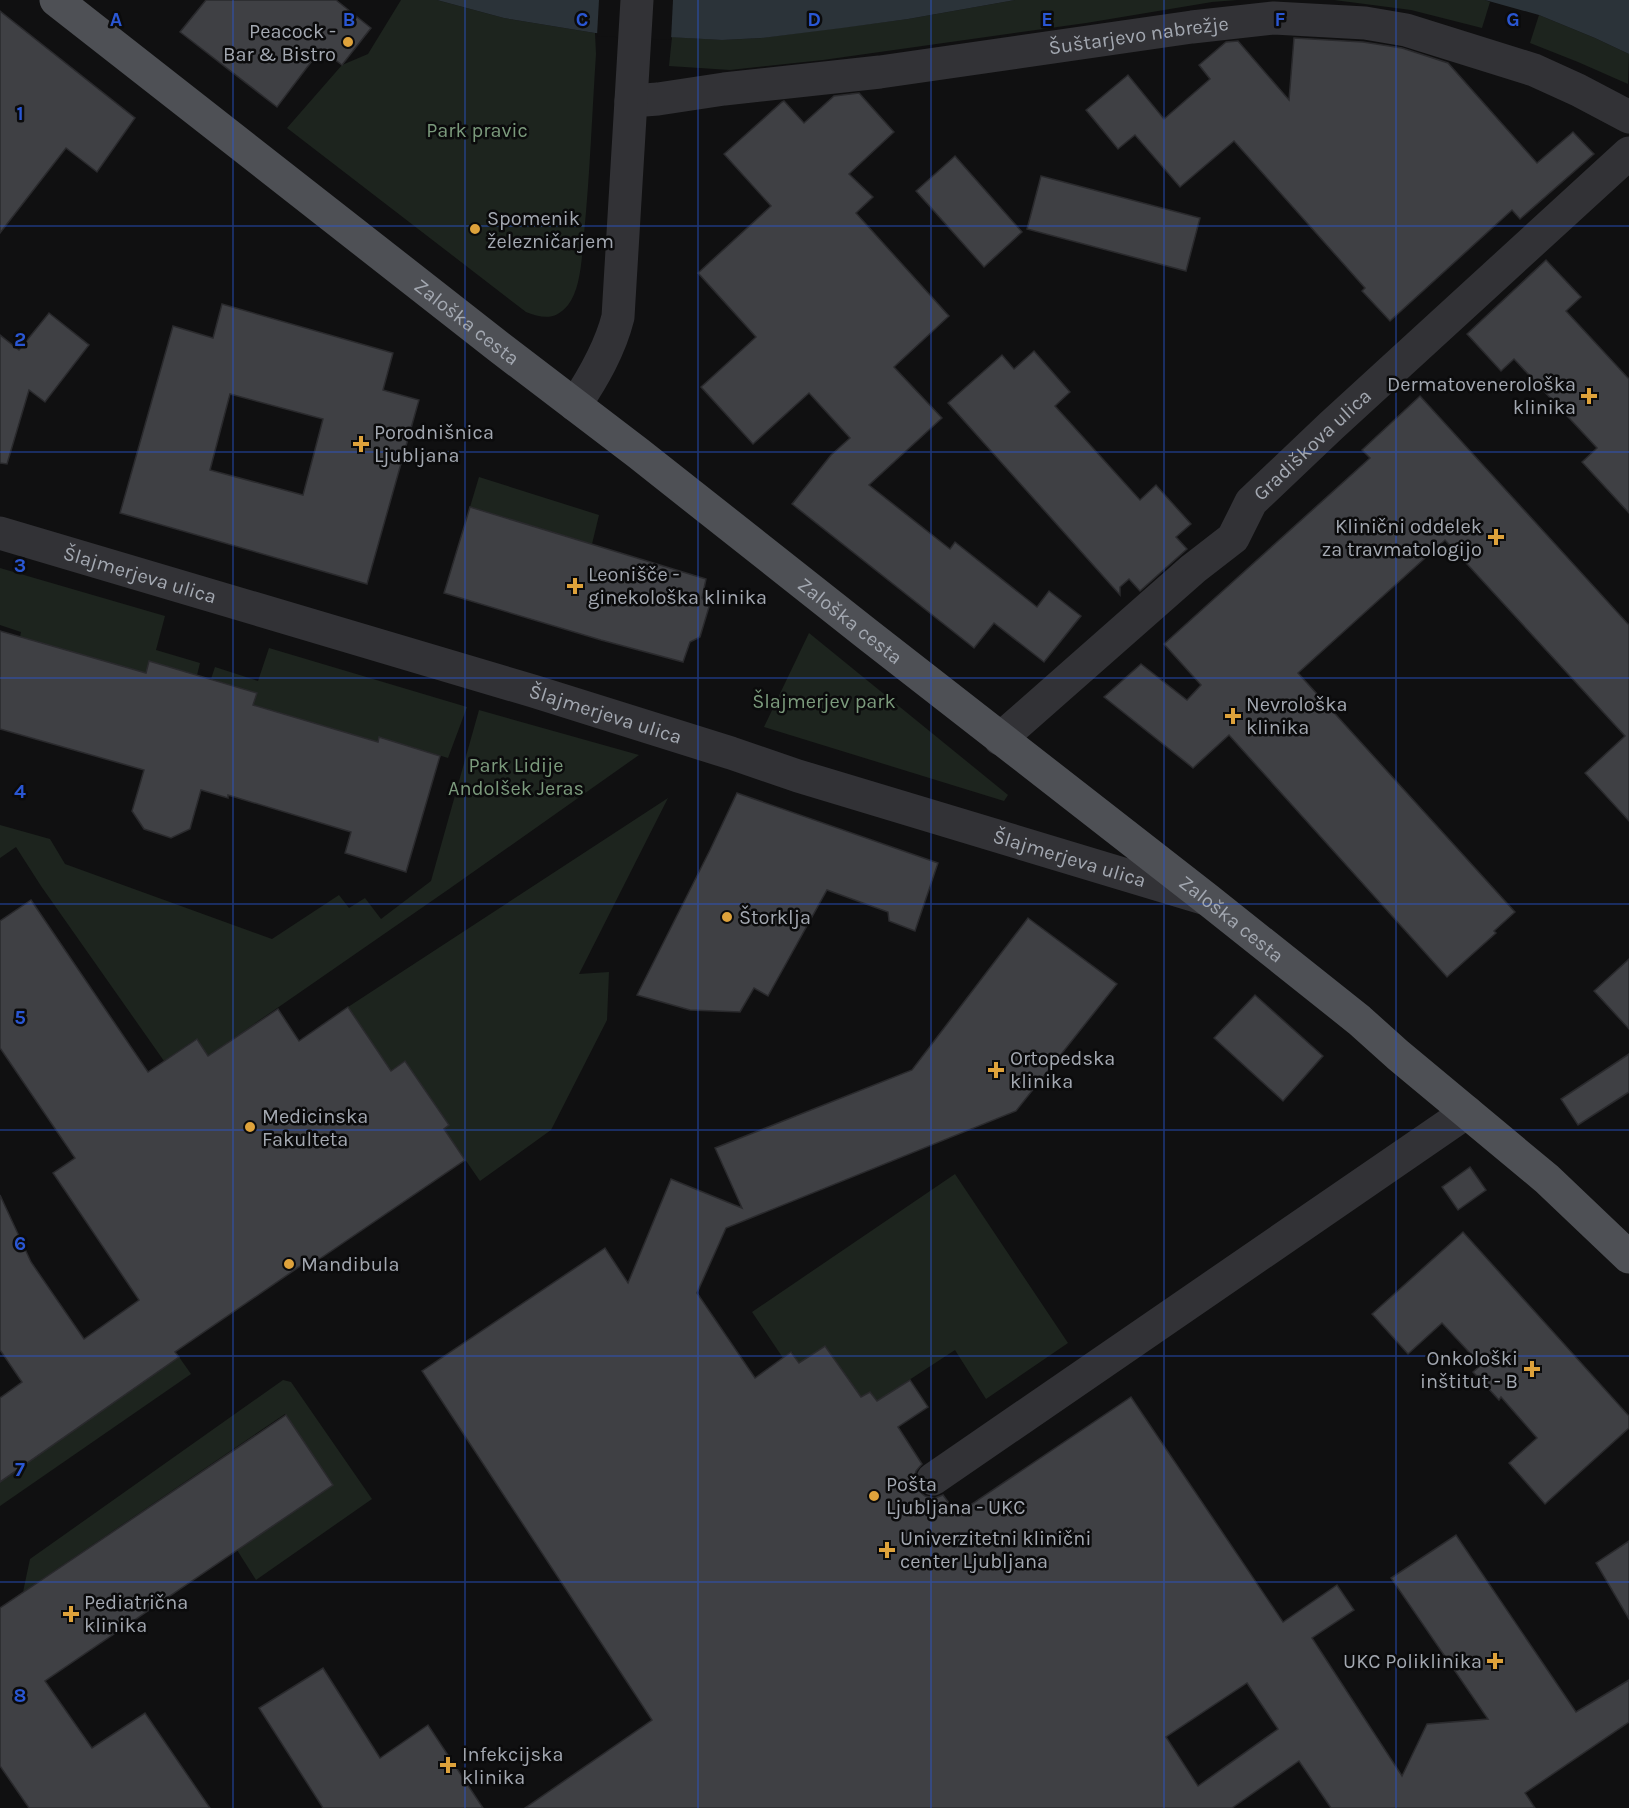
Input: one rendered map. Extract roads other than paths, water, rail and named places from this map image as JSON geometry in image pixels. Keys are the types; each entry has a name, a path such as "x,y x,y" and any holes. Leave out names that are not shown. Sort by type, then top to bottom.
{"main road":[{"name":"Zaloška cesta","path":"56,0 1359,1020 1547,1179 1629,1257"}],"street":[{"path":"575,405 594,377 618,317 637,0"},
{"name":"Šuštarjevo nabrežje","path":"631,101 880,72 1192,27 1274,18 1365,23 1406,30 1534,70 1626,109"},
{"name":"Gradiškova ulica","path":"1000,739 1192,569 1233,538 1251,502 1629,153"},
{"name":"Šlajmerjeva ulica","path":"0,533 512,685 798,776 1208,900"},
{"path":"933,1479 1467,1113"}],"place":[{"name":"Peacock - Bar & Bistro","path":"348,42"},
{"name":"Spomenik železničarjem","path":"475,229"},
{"name":"Dermatovenerološka klinika","path":"1589,396"},
{"name":"Porodnišnica Ljubljana","path":"361,444"},
{"name":"Klinični oddelek za travmatologijo","path":"1496,537"},
{"name":"Leonišče - ginekološka klinika","path":"575,586"},
{"name":"Nevrološka klinika","path":"1233,716"},
{"name":"Štorklja","path":"727,917"},
{"name":"Ortopedska klinika","path":"996,1070"},
{"name":"Medicinska Fakulteta","path":"250,1127"},
{"name":"Mandibula","path":"289,1264"},
{"name":"Onkološki inštitut - B","path":"1532,1369"},
{"name":"Pošta Ljubljana - UKC","path":"874,1496"},
{"name":"Univerzitetni klinični center Ljubljana","path":"887,1550"},
{"name":"Pediatrična klinika","path":"71,1614"},
{"name":"UKC Poliklinika","path":"1495,1661"},
{"name":"Infekcijska klinika","path":"448,1765"}],"park label":[{"name":"Park pravic","path":"477,130"},
{"name":"Šlajmerjev park","path":"824,701"},
{"name":"Park Lidije Andolšek Jeras","path":"516,776"}]}
